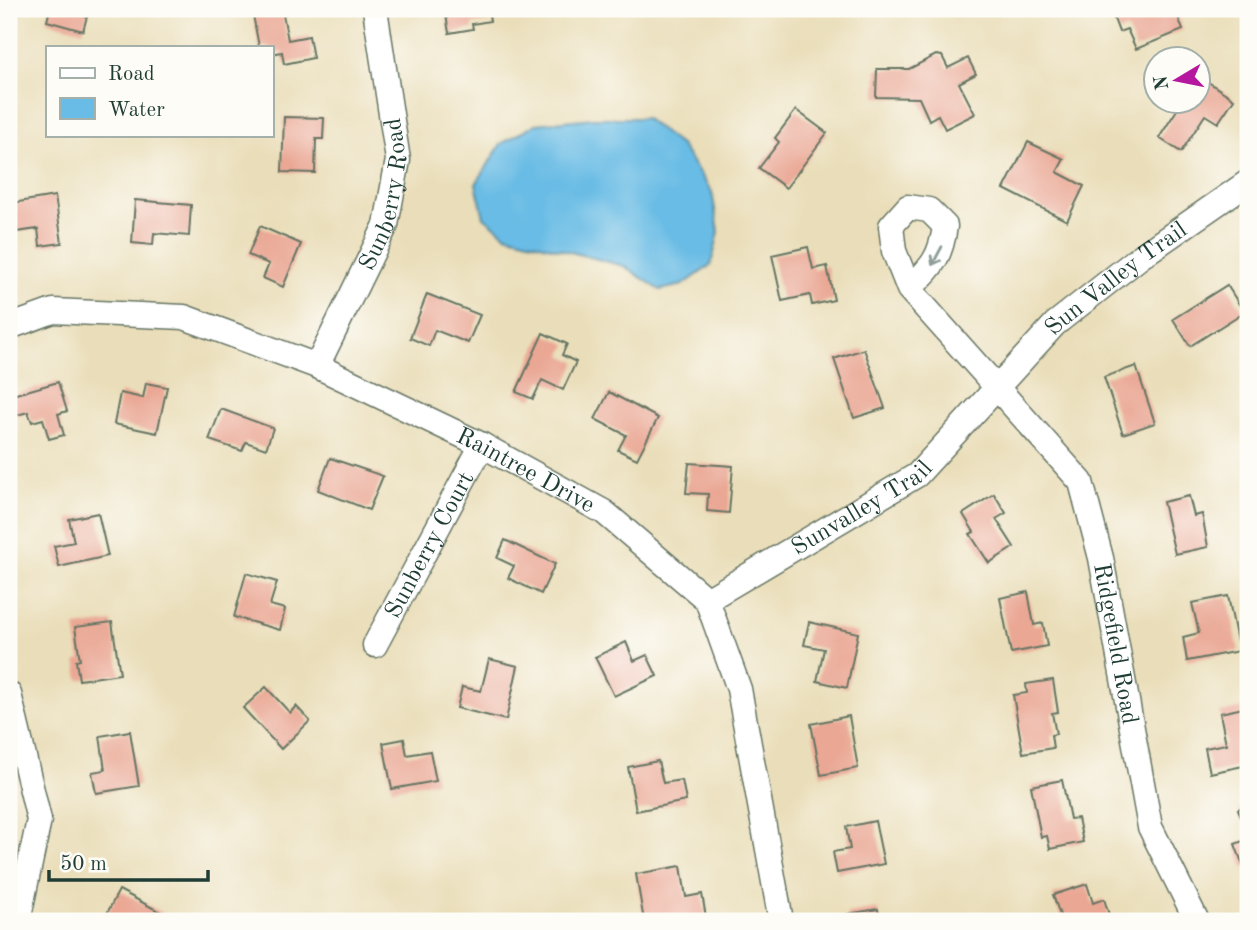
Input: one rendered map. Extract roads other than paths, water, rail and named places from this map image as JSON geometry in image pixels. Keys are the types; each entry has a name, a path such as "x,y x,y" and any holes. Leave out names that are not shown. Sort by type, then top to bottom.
{"street":[{"name":"Sunberry Road","path":"317,366 386,225 398,160 375,9"},
{"name":"Sun Valley Trail","path":"997,388 1055,324 1140,257 1248,182"},
{"name":"Ridgefield Road","path":"909,289 1080,482 1101,558 1150,827 1197,921"},
{"name":"Raintree Drive","path":"9,327 53,311 184,317 317,366 482,445 604,512 707,600 739,690 780,921"},
{"name":"Sunvalley Trail","path":"707,600 917,475 997,388"},
{"name":"Sunberry Court","path":"375,645 482,445"},
{"path":"9,694 39,820 18,921"}],"water":[{"path":"593,118 645,118 681,146 712,192 719,232 711,265 683,285 660,290 624,266 506,235 484,217 476,184 501,144 536,124"}]}
